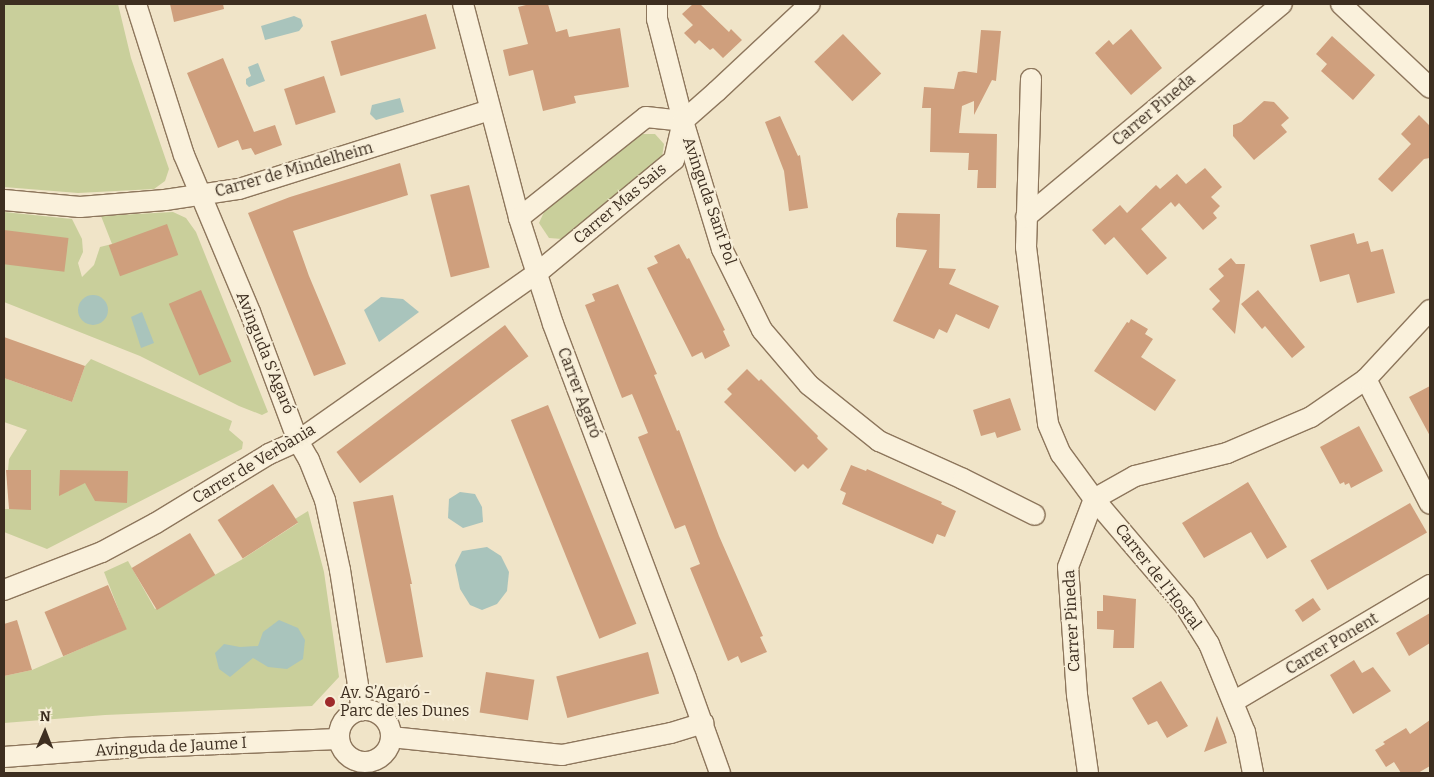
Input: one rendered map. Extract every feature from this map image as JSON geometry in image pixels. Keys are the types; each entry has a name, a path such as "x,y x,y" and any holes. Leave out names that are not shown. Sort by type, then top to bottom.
{"street":[{"name":"Avinguda S'Agaró","path":"136,4 184,155 250,312 298,441 309,460 325,500 340,570 362,710"},
{"name":"Carrer Agaró","path":"463,4 519,218 536,274 720,773"},
{"name":"Avinguda Sant Pol","path":"657,4 657,19 683,121 722,249 762,330 809,385 879,441 1035,515"},
{"path":"519,218 646,117 683,121 718,91 810,4"},
{"name":"Carrer Pineda","path":"1026,217 1282,4"},
{"path":"1341,4 1430,88"},
{"path":"1030,79 1026,247 1048,424 1061,454 1094,499 1135,476 1228,453 1310,417 1366,379 1430,310"},
{"name":"Carrer de Mindelheim","path":"4,200 80,207 200,196 239,189 490,110"},
{"name":"Carrer Mas Sais","path":"536,274 674,160 683,121"},
{"name":"Carrer de Verbània","path":"4,590 102,552 156,523 270,454 298,441 536,274"},
{"path":"1366,379 1430,504"},
{"name":"Carrer Pineda","path":"1088,773 1076,695 1068,567 1094,499"},
{"name":"Carrer de l'Hostal","path":"1094,499 1185,606 1209,644 1245,732 1253,773"},
{"name":"Carrer Ponent","path":"1233,702 1430,585"},
{"path":"362,710 373,711 383,717 389,726 391,737 390,744 382,757 368,768 348,757 338,739 339,728 344,720 352,713 362,710"},
{"path":"391,737 562,755 672,733 702,722"},
{"name":"Avinguda de Jaume I","path":"4,757 123,748 338,739"}],"green space":[{"path":"4,4 118,4 131,58 169,169 165,181 154,189 78,193 4,187"},
{"path":"642,134 655,134 664,144 662,157 562,239 549,238 539,223 544,212"},
{"path":"4,212 72,219 82,239 83,252 78,263 82,277 94,265 100,247 112,244 101,216 173,212 186,218 196,232 268,412 262,415 239,406 140,356 4,302"},
{"path":"91,359 232,421 229,430 243,442 242,449 47,549 4,532 4,509 31,509 30,470 8,470 9,459 27,430 4,422 4,378 72,402 85,366"},
{"path":"308,511 324,572 339,677 312,706 105,715 4,723 4,676 32,670 126,629 104,572 128,561 155,609 241,560 298,523 295,519"}],"water":[{"path":"294,16 301,19 303,26 299,31 265,40 261,26"},
{"path":"258,63 265,81 249,87 246,84 246,79 251,76 248,67"},
{"path":"400,98 404,112 376,120 370,114 372,105"},
{"path":"93,295 99,296 107,304 107,316 99,324 93,325 87,324 79,316 78,310 79,304 87,296"},
{"path":"381,297 403,299 419,312 379,342 364,310"},
{"path":"142,312 154,343 141,348 131,317"},
{"path":"460,492 475,494 482,507 483,522 463,528 448,518 449,499"},
{"path":"487,547 501,556 509,572 507,591 497,604 482,610 470,605 460,589 455,565 462,551"},
{"path":"279,620 298,628 305,640 303,659 287,669 268,667 253,658 230,677 219,669 215,653 224,644 240,647 258,646 263,632"}],"building":[{"path":"170,4 223,4 224,9 174,22"},
{"path":"530,4 548,4 556,32 567,29 569,37 620,28 629,87 574,96 576,103 543,111 533,70 509,76 503,50 528,44 518,7"},
{"path":"693,4 700,4 729,32 731,29 742,40 723,58 713,48 710,50 699,40 695,44 684,33 693,25 682,14"},
{"path":"426,14 436,49 341,76 331,41"},
{"path":"1131,29 1162,68 1131,95 1095,53 1109,40 1113,45"},
{"path":"981,30 1001,31 996,81 992,80 974,115 974,101 962,106 959,133 997,134 996,188 977,188 978,170 968,170 969,153 930,152 931,108 922,108 924,87 954,89 958,72 977,73"},
{"path":"843,34 881,74 852,101 814,62"},
{"path":"1332,36 1375,75 1353,100 1321,71 1327,64 1316,54"},
{"path":"223,58 254,132 275,125 282,145 255,155 251,148 242,150 238,140 218,148 187,73"},
{"path":"324,76 336,112 296,125 284,89"},
{"path":"1264,101 1274,102 1289,118 1281,125 1287,132 1254,160 1233,136 1233,125 1241,122"},
{"path":"1419,115 1430,126 1430,158 1424,159 1392,192 1378,179 1411,144 1401,134"},
{"path":"780,116 798,156 800,155 808,208 789,211 784,171 765,122"},
{"path":"400,163 408,195 293,231 309,276 346,364 314,376 248,213 290,197"},
{"path":"1205,168 1222,187 1211,197 1220,206 1213,213 1217,218 1203,230 1179,203 1175,207 1171,202 1141,229 1167,258 1147,275 1114,237 1105,245 1092,230 1120,205 1127,213 1156,185 1160,189 1177,174 1186,184"},
{"path":"469,185 490,267 451,277 430,195"},
{"path":"898,213 940,214 939,268 956,269 949,284 999,306 989,329 956,314 947,333 939,329 934,339 893,321 927,250 896,247 896,219"},
{"path":"167,224 178,255 120,276 109,245"},
{"path":"4,230 69,238 64,272 4,264"},
{"path":"1354,233 1357,244 1368,241 1371,252 1383,249 1395,293 1357,303 1349,274 1320,282 1310,245"},
{"path":"679,244 687,259 689,258 725,330 723,331 730,346 705,359 702,352 692,357 647,268 658,263 654,256"},
{"path":"1231,258 1236,264 1245,264 1235,334 1212,309 1220,301 1209,289 1224,276 1218,269"},
{"path":"618,284 657,374 654,375 677,431 679,430 719,536 763,636 760,637 767,652 741,663 738,656 728,661 690,568 700,564 685,525 675,529 638,437 648,433 632,394 622,398 585,305 595,301 592,294"},
{"path":"201,290 231,362 199,375 169,304"},
{"path":"1258,290 1305,347 1292,358 1265,326 1262,329 1241,304"},
{"path":"1131,319 1148,329 1145,334 1153,339 1141,357 1176,380 1155,411 1094,371 1127,322 1129,323"},
{"path":"505,325 528,356 360,483 336,452"},
{"path":"4,337 85,366 72,402 4,378"},
{"path":"747,369 759,381 761,379 818,436 817,438 828,449 808,469 803,464 795,472 724,402 732,394 727,389"},
{"path":"1430,386 1430,436 1409,397"},
{"path":"1010,398 1021,430 997,438 995,432 981,436 973,410"},
{"path":"548,405 636,624 599,639 511,420"},
{"path":"1359,426 1383,471 1351,488 1349,483 1345,485 1344,482 1340,484 1320,447"},
{"path":"851,465 866,471 867,469 942,502 941,504 956,511 945,537 937,534 933,544 842,504 846,493 840,490"},
{"path":"6,470 31,470 31,510 9,509"},
{"path":"60,470 128,471 127,503 95,501 85,483 59,496"},
{"path":"1248,482 1287,547 1267,559 1251,532 1204,558 1182,523"},
{"path":"273,484 298,523 243,559 218,520"},
{"path":"393,495 412,584 410,584 423,657 386,663 353,502"},
{"path":"1410,503 1427,532 1327,590 1310,560"},
{"path":"190,533 215,575 157,610 132,568"},
{"path":"108,585 127,629 63,656 44,612"},
{"path":"1103,595 1136,599 1134,648 1113,648 1114,630 1097,629 1097,611 1103,611"},
{"path":"1313,598 1321,610 1303,622 1295,610"},
{"path":"1430,613 1430,643 1409,656 1396,633"},
{"path":"17,620 32,670 4,676 4,624"},
{"path":"648,652 659,694 567,718 556,677"},
{"path":"1354,660 1362,673 1373,667 1391,691 1353,714 1330,675"},
{"path":"486,672 534,680 528,720 480,712"},
{"path":"1161,681 1188,726 1167,738 1157,721 1148,725 1132,698"},
{"path":"1217,716 1227,743 1204,752"},
{"path":"1430,720 1430,766 1418,773 1401,773 1394,762 1386,767 1375,750 1385,744 1383,742 1406,728 1410,734"}],"place":[{"name":"Av. S’Agaró - Parc de les Dunes","path":"330,702"}]}
